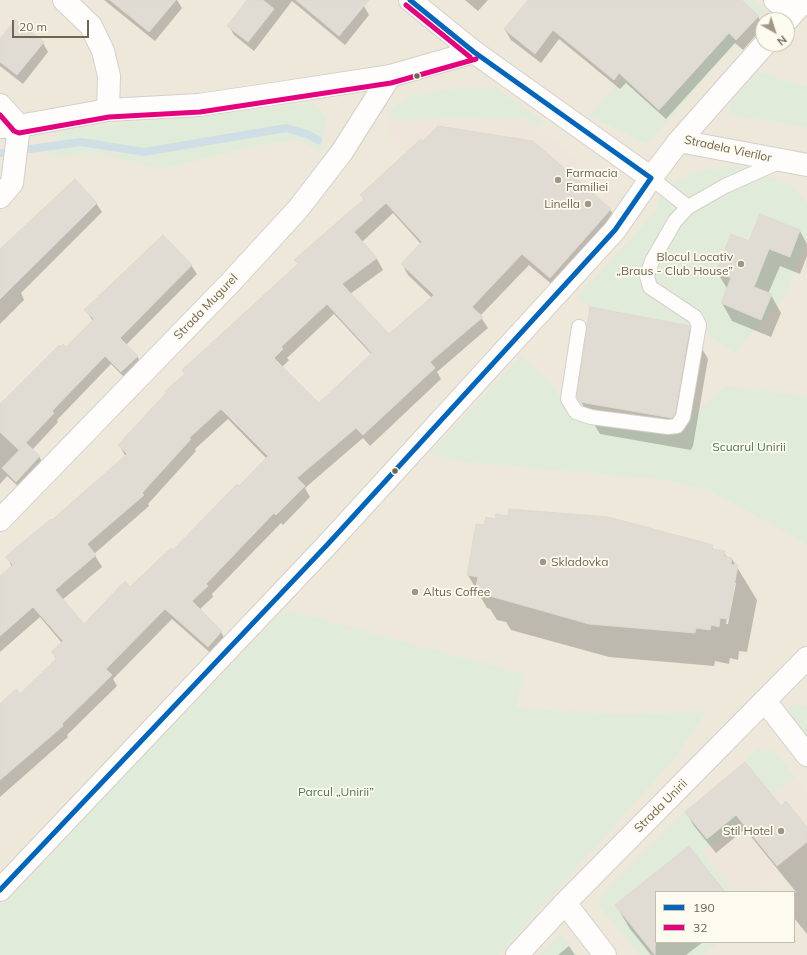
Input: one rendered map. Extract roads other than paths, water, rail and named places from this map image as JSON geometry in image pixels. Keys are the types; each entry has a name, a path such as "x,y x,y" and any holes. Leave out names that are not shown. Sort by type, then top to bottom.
{"street":[{"path":"64,0 91,26 103,51 109,76 108,110"},
{"path":"410,0 474,52 650,178"},
{"path":"775,0 794,11"},
{"path":"9,126 108,110 199,105 390,76 474,52"},
{"name":"Stradela Vierilor","path":"679,141 758,52"},
{"name":"Strada Mugurel","path":"0,520 231,282 298,209 342,152 390,76"},
{"path":"0,105 9,126 12,183 0,197"},
{"path":"0,890 279,598 616,230 650,178 679,141"},
{"name":"Stradela Vierilor","path":"679,141 807,165"},
{"name":"Strada Unirii","path":"517,955 565,903 807,658"},
{"path":"765,701 807,755"},
{"path":"565,903 605,955"}],"lane":[{"path":"578,327 568,399 576,412 591,417 668,428 677,426 683,417 699,325 695,317 650,287 647,276 652,261 674,221 688,207 725,186 782,160"},
{"path":"650,178 688,207"}],"waterway":[{"path":"30,149 81,142 144,152 286,128 307,134 318,140"}],"place":[{"name":"Farmacia Familiei","path":"558,180"},
{"name":"Linella","path":"588,204"},
{"name":"Blocul Locativ „Braus - Club House”","path":"741,264"},
{"name":"Skladovka","path":"543,562"},
{"name":"Altus Coffee","path":"415,592"},
{"name":"Stil Hotel","path":"781,831"}],"park label":[{"name":"Scuarul Unirii","path":"749,447"},
{"name":"Parcul „Unirii”","path":"336,792"}]}
